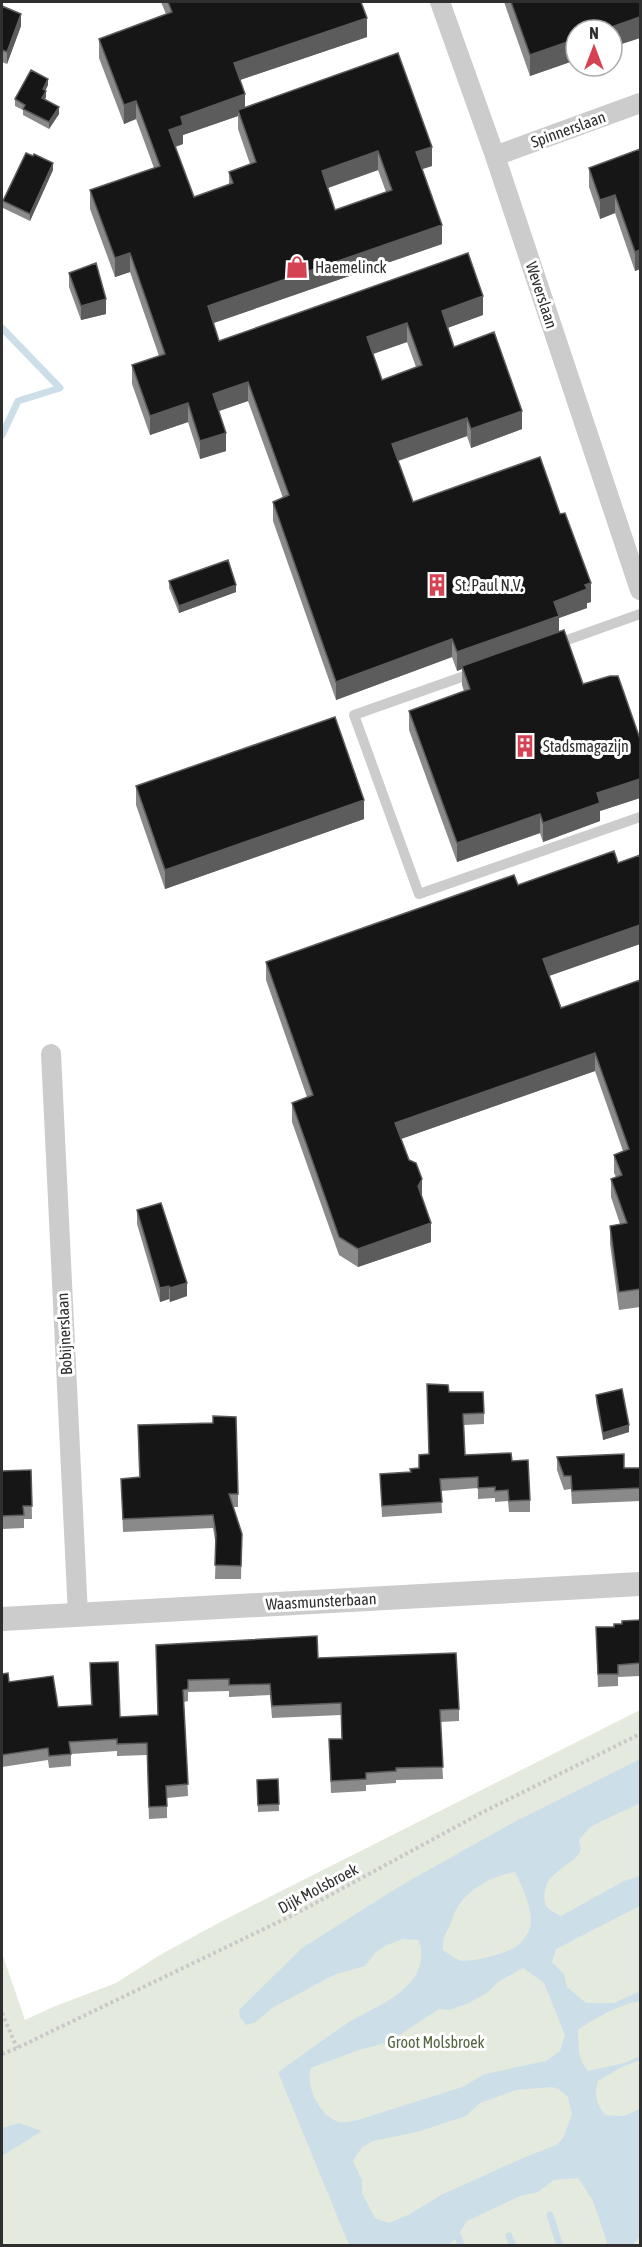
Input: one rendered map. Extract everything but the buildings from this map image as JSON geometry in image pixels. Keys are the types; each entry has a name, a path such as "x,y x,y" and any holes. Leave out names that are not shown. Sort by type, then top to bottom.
{"street":[{"name":"Weverslaan","path":"440,2 495,156 640,590"},
{"name":"Spinnerslaan","path":"495,156 640,103"},
{"name":"Bobijnerslaan","path":"51,1054 78,1615"},
{"name":"Waasmunsterbaan","path":"2,1619 640,1584"}],"lane":[{"path":"542,649 640,614"},
{"path":"486,668 354,715 419,894 640,817"}],"path":[{"name":"Dijk Molsbroek","path":"2,2054 17,2049 297,1913 485,1811 640,1734"},
{"path":"2,2013 17,2049"}],"green space":[{"name":"Groot Molsbroek","path":"640,1710 640,2245 2,2245 2,1953 25,2020 116,1983 160,1955 224,1920"}],"water":[{"path":"640,1759 640,1803 590,1827 579,1840 581,1849 579,1854 556,1872 547,1884 544,1901 547,1907 561,1916 624,1881 640,1876 640,1906 556,1949 552,1962 564,1974 567,1987 586,2003 614,2003 640,1991 640,2002 617,2008 578,2030 580,2057 588,2071 624,2063 640,2056 640,2060 598,2081 596,2095 605,2115 624,2116 640,2109 640,2236 633,2245 608,2245 593,2201 578,2178 554,2180 538,2192 520,2196 467,2221 450,2244 349,2245 278,2072 343,2026 390,2000 406,1987 416,1975 420,1965 420,1944 418,1940 403,1939 387,1945 376,1952 365,1966 334,1975 272,2008 256,2022 246,2025 240,2017 239,2010 302,1948 400,1886 516,1821","holes":["515,1872 531,1917 529,1931 520,1943 506,1952 464,1961 443,1950 444,1939 454,1913 466,1896 498,1876","523,1968 544,1983 565,2035 560,2051 546,2061 485,2074 462,2087 358,2120 339,2122 332,2119 320,2107 312,2092 311,2068 359,2050 389,2042 439,2009 449,2010 467,2004 487,1993 498,1982","552,2087 568,2097 572,2114 563,2138 556,2145 441,2195 410,2214 389,2223 375,2218 362,2193 362,2180 353,2161 362,2147 373,2141 417,2132 466,2116 480,2103 516,2090"]},
{"path":"19,2123 42,2131 2,2156 2,2128"}],"waterway":[{"path":"2,328 60,388 18,401 2,435"},
{"path":"550,2215 560,2246"},
{"path":"458,2236 461,2246"},
{"path":"509,2236 513,2246"}],"place":[{"name":"Haemelinck","path":"297,267"},
{"name":"St. Paul N.V.","path":"437,585"},
{"name":"Stadsmagazijn","path":"525,746"}]}
